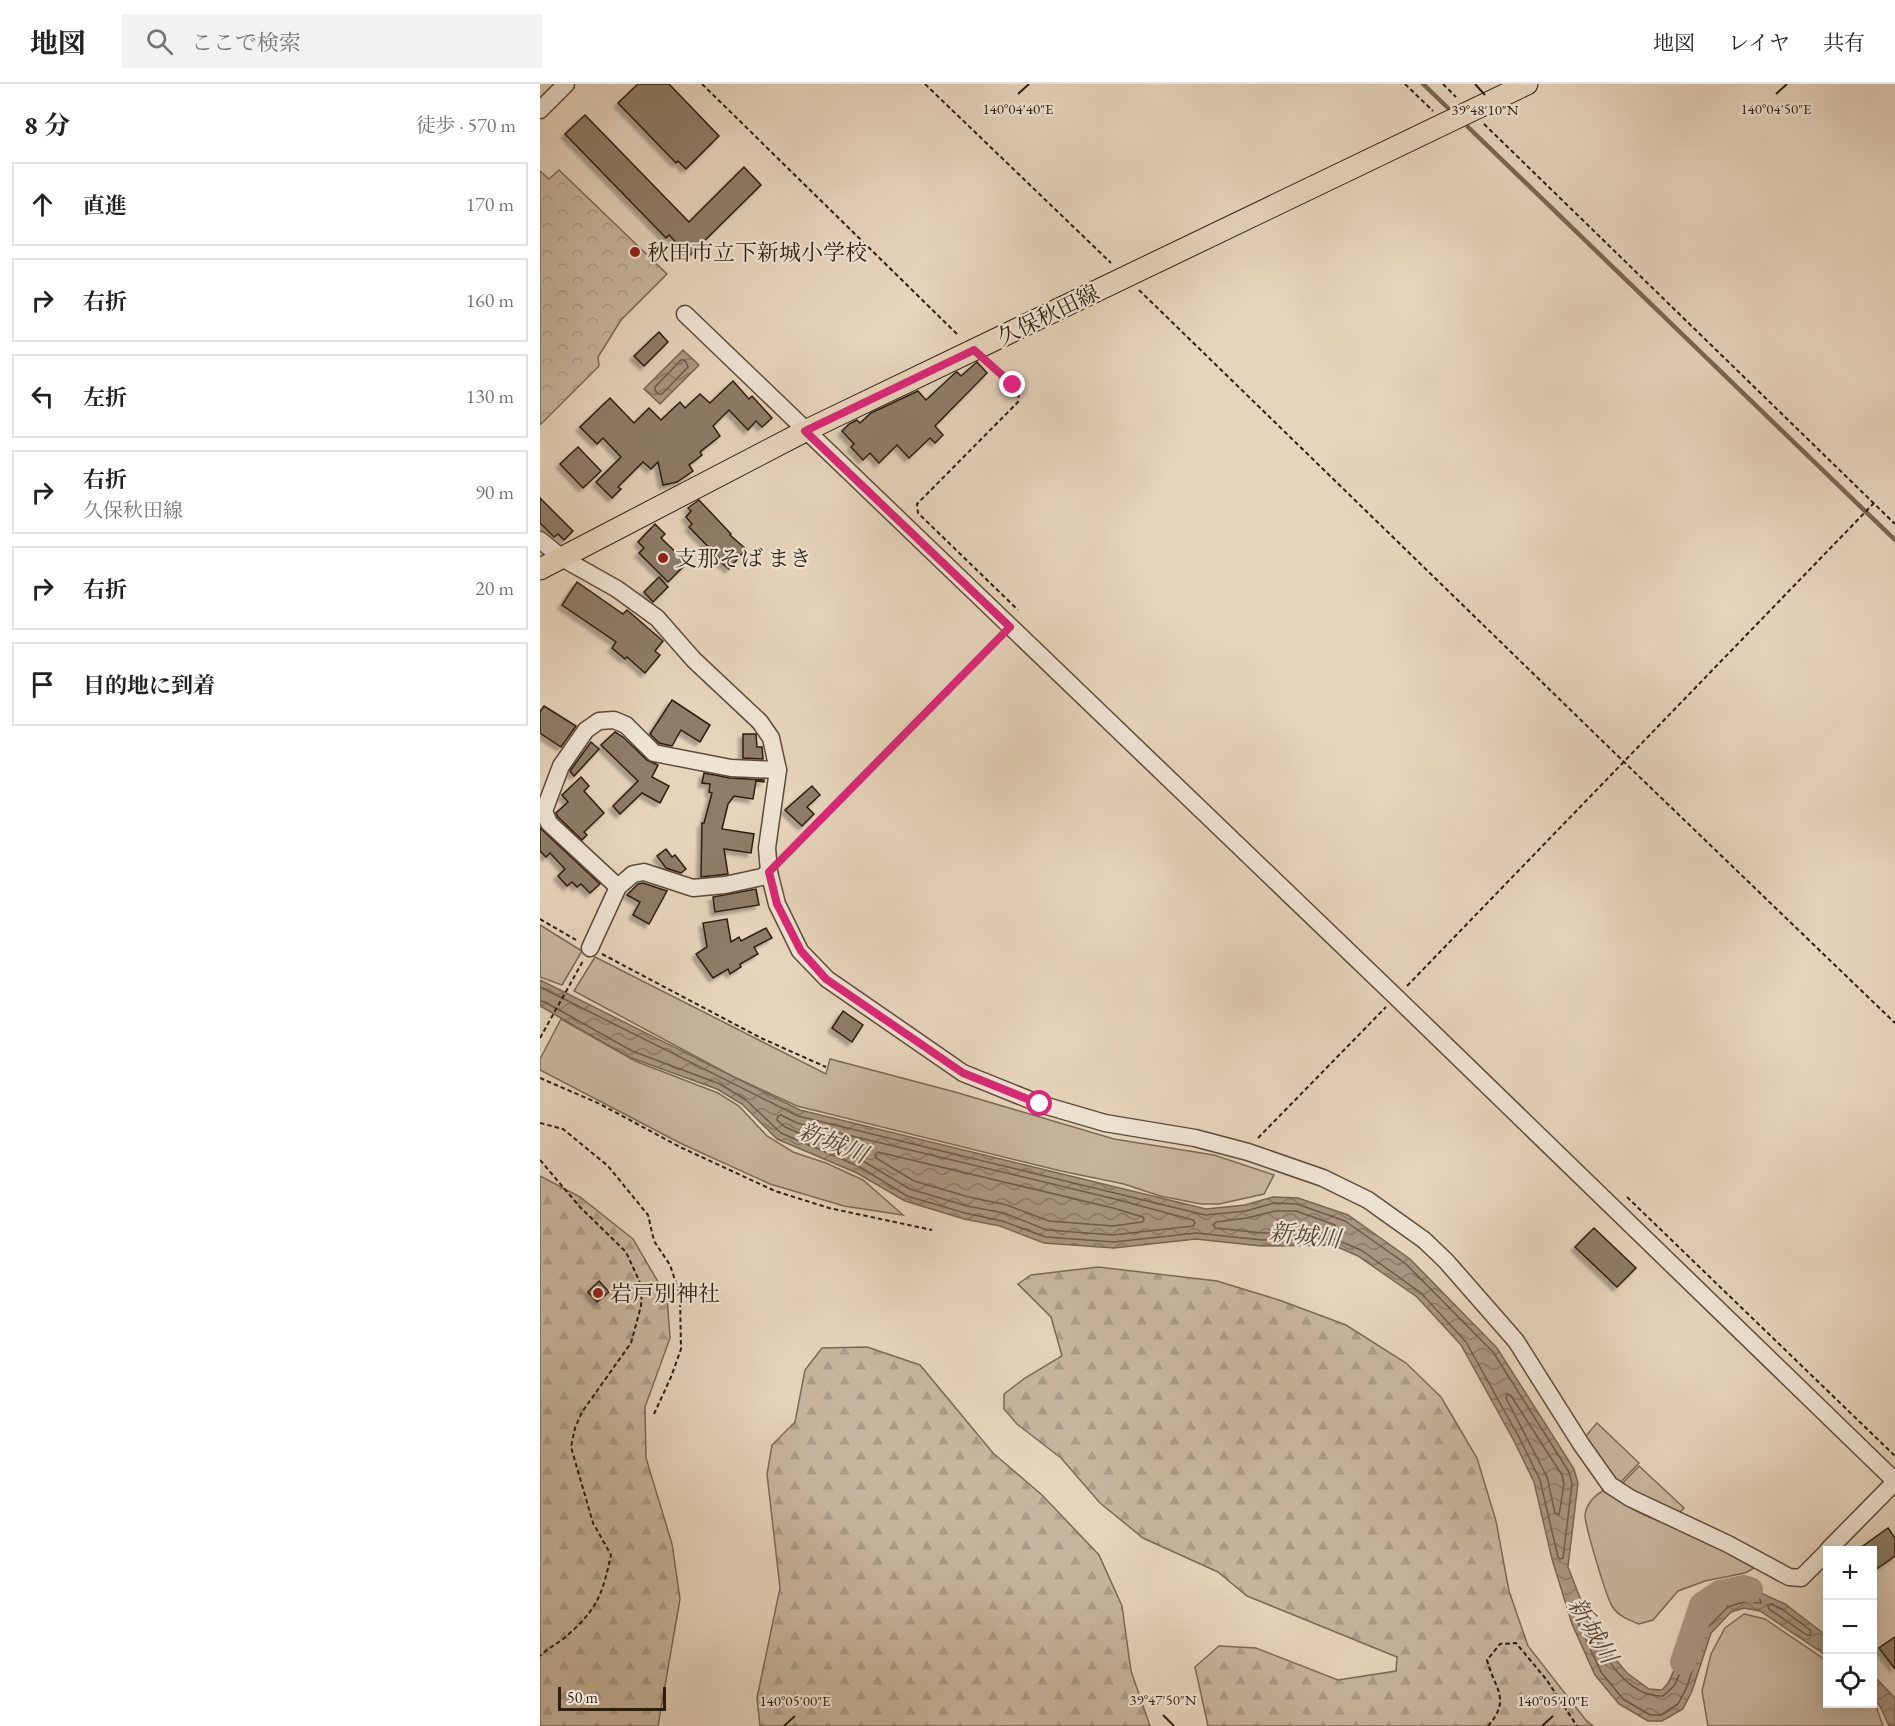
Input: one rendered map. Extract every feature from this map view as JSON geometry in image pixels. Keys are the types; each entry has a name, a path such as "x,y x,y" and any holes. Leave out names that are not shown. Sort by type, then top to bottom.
{"main road":[{"name":"久保秋田線","path":"540,569 805,431 1527,84"}],"street":[{"path":"540,110 566,84"},
{"path":"685,314 1396,997 1895,1482 1833,1546"},
{"path":"540,540 562,558 617,589 657,618 694,660 760,722 771,738 778,770 767,848 769,872 777,904 801,951 826,979 963,1073 1040,1104 1105,1123 1195,1138 1248,1152 1323,1178 1368,1200 1424,1240 1446,1261 1516,1341 1581,1444 1610,1485 1630,1498 1728,1544 1789,1577 1801,1578 1823,1556"},
{"path":"618,887 549,823 544,810 561,766 586,730 598,721 614,720 626,724 654,753 730,768 778,770"},
{"path":"590,948 618,887 633,874 644,872 693,888 762,878 769,872"}],"path":[{"path":"702,84 974,350 1013,385 1019,394 1018,402 917,504 918,513 1020,613"},
{"path":"925,84 1895,1023"},
{"path":"1405,84 1446,124"},
{"path":"1471,111 1895,524"},
{"path":"1248,1152 1255,1141 1873,503"},
{"path":"769,872 1010,627"},
{"path":"540,919 590,948 761,1038 826,1067"},
{"path":"540,1038 590,948"},
{"path":"540,1078 592,1100 680,1147 776,1191 829,1208 932,1230"},
{"path":"540,1123 563,1129 608,1166 648,1215 654,1240 670,1265 680,1295 681,1349 654,1414"},
{"path":"540,1160 580,1207 626,1252 642,1287 641,1306 631,1343 582,1412 575,1428 571,1447 593,1523 611,1555 604,1589 596,1606 570,1634 540,1656"},
{"path":"1621,1192 1895,1456"},
{"path":"1488,1726 1498,1715 1500,1692 1490,1673 1487,1660 1500,1644 1516,1643 1546,1679 1577,1726"}],"green space":[{"path":"559,170 667,274 621,320 598,357 599,366 540,425 540,171 549,179"},
{"path":"540,925 582,951 562,985 540,977"},
{"path":"595,957 826,1074 830,1059 955,1092 1114,1139 1214,1155 1274,1175 1264,1194 1219,1204 1201,1204 1160,1196 1124,1184 1061,1171 797,1106 732,1076 574,991"},
{"path":"561,1019 635,1061 718,1093 739,1106 767,1136 793,1152 826,1163 863,1180 903,1215 844,1206 770,1184 680,1143 540,1070 540,1059"},
{"path":"540,1176 580,1197 633,1239 667,1297 670,1338 645,1407 646,1458 672,1544 680,1599 658,1726 540,1726"},
{"path":"1098,1267 1217,1281 1279,1300 1346,1325 1406,1363 1441,1397 1477,1458 1496,1521 1509,1591 1528,1646 1593,1726 1208,1726 1195,1667 1219,1646 1256,1648 1338,1680 1396,1671 1397,1657 1247,1596 1218,1572 1143,1538 1100,1503 1061,1458 1017,1424 1004,1409 1004,1394 1025,1378 1062,1356 1051,1317 1018,1284 1031,1275"},
{"path":"867,1347 920,1365 993,1453 1042,1495 1099,1555 1122,1606 1131,1671 1150,1726 760,1726 757,1698 780,1588 767,1474 772,1445 795,1422 805,1370 822,1348"},
{"path":"1597,1423 1639,1463 1619,1484 1585,1437"},
{"path":"1639,1466 1684,1508 1679,1513 1631,1491 1622,1484"},
{"path":"1604,1490 1640,1513 1736,1554 1748,1561 1754,1568 1745,1573 1705,1581 1678,1591 1653,1620 1639,1624 1628,1619 1614,1609 1609,1600 1586,1522 1585,1515 1589,1504"},
{"path":"1744,1614 1765,1619 1823,1658 1823,1708 1876,1708 1883,1726 1708,1726 1702,1691 1711,1654 1725,1628"}],"water":[{"path":"683,350 699,365 660,404 644,389"},
{"path":"540,980 800,1110 1206,1209 1245,1205 1273,1197 1298,1198 1348,1215 1410,1259 1497,1348 1574,1469 1578,1483 1568,1567 1584,1608 1607,1649 1627,1673 1649,1689 1662,1690 1668,1683 1703,1609 1722,1590 1748,1587 1785,1604 1823,1633 1823,1653 1760,1611 1744,1608 1731,1612 1711,1633 1692,1691 1683,1709 1662,1721 1648,1721 1619,1704 1595,1675 1572,1624 1552,1559 1534,1482 1461,1345 1417,1297 1358,1256 1333,1245 1261,1246 1196,1239 1114,1248 1044,1243 1000,1226 964,1219 905,1201 857,1173 777,1139 742,1104 717,1089 629,1057 540,1006"},
{"path":"1877,1679 1895,1698 1895,1726 1889,1726 1877,1702"}],"building":[{"path":"638,84 669,84 719,136 686,169 678,161 676,163 618,103"},
{"path":"585,115 689,222 744,167 761,185 689,256 669,235 666,238 565,134"},
{"path":"659,332 668,342 644,366 634,356"},
{"path":"977,362 987,373 935,426 943,435 935,443 930,438 909,458 897,445 879,463 870,453 863,460 851,447 854,444 842,431 849,424 857,420 860,423 871,413 918,391 926,400 955,373 961,376"},
{"path":"733,381 749,399 752,396 772,418 762,427 756,421 748,430 729,410 713,426 720,436 700,452 702,455 689,465 693,471 677,482 663,485 658,462 651,469 643,462 618,487 621,489 612,498 596,482 621,457 603,438 597,444 580,427 610,398 634,423 649,408 661,420 680,402 685,408 700,394 710,403"},
{"path":"578,447 601,471 583,488 560,464"},
{"path":"540,498 573,531 564,540 558,534 554,537 540,523"},
{"path":"699,500 730,535 746,549 729,569 689,527 692,524 686,517 691,511 688,508"},
{"name":"支那そば まき","path":"655,524 665,534 661,538 687,563 668,582 639,553 644,548 638,542"},
{"path":"659,577 668,587 653,602 644,592"},
{"path":"577,582 623,614 627,610 663,641 655,651 660,655 645,673 627,657 625,659 612,648 616,642 562,605"},
{"path":"672,700 710,725 700,742 681,730 672,746 659,743 650,734"},
{"path":"544,706 576,726 561,747 540,733 540,712"},
{"path":"615,732 647,760 658,765 652,777 669,786 660,803 642,793 620,814 613,806 638,781 601,745"},
{"path":"743,734 756,734 757,747 762,747 763,759 743,758"},
{"path":"591,742 599,749 574,776 570,771"},
{"path":"704,773 730,778 764,780 764,782 756,781 753,799 734,796 728,804 722,829 754,834 751,853 724,849 728,874 701,877 702,823 704,823 712,793 709,792 710,784 702,783"},
{"path":"581,777 589,786 584,791 604,813 584,832 587,835 582,840 556,813 568,802 562,795"},
{"path":"812,786 820,795 807,807 814,814 802,826 785,810"},
{"path":"540,828 600,884 590,893 581,884 577,887 572,882 567,886 558,876 565,869 550,853 546,857 540,851"},
{"path":"666,849 672,857 675,855 686,869 681,873 666,868 657,856"},
{"path":"643,883 667,891 649,924 633,915 640,902 627,895 638,884"},
{"path":"756,889 759,905 715,912 713,897"},
{"path":"727,919 731,942 739,937 741,941 766,928 772,938 754,947 758,954 740,964 741,967 730,974 728,969 713,978 696,954 707,947 703,923"},
{"path":"843,1011 863,1025 852,1042 832,1028"},
{"path":"1594,1228 1636,1268 1617,1287 1575,1247"},
{"name":"岩戸別神社","path":"599,1281 609,1292 597,1302 588,1292"},
{"path":"1888,1528 1895,1538 1895,1556 1877,1569 1877,1546 1863,1546"},
{"path":"1895,1637 1895,1669 1879,1648"}],"waterway":[{"path":"1423,84 1448,108"},
{"path":"1468,127 1895,540"},
{"name":"新城川","path":"1683,1662 1702,1605 1720,1593 1744,1588 1750,1590"}],"place":[{"name":"秋田市立下新城小学校","path":"635,252"},
{"name":"支那そば まき","path":"663,558"},
{"name":"岩戸別神社","path":"598,1293"}],"route":[{"path":"1013,385 974,350 805,431 1010,627 769,872 777,904 801,951 826,979 963,1073 1040,1104"}]}
